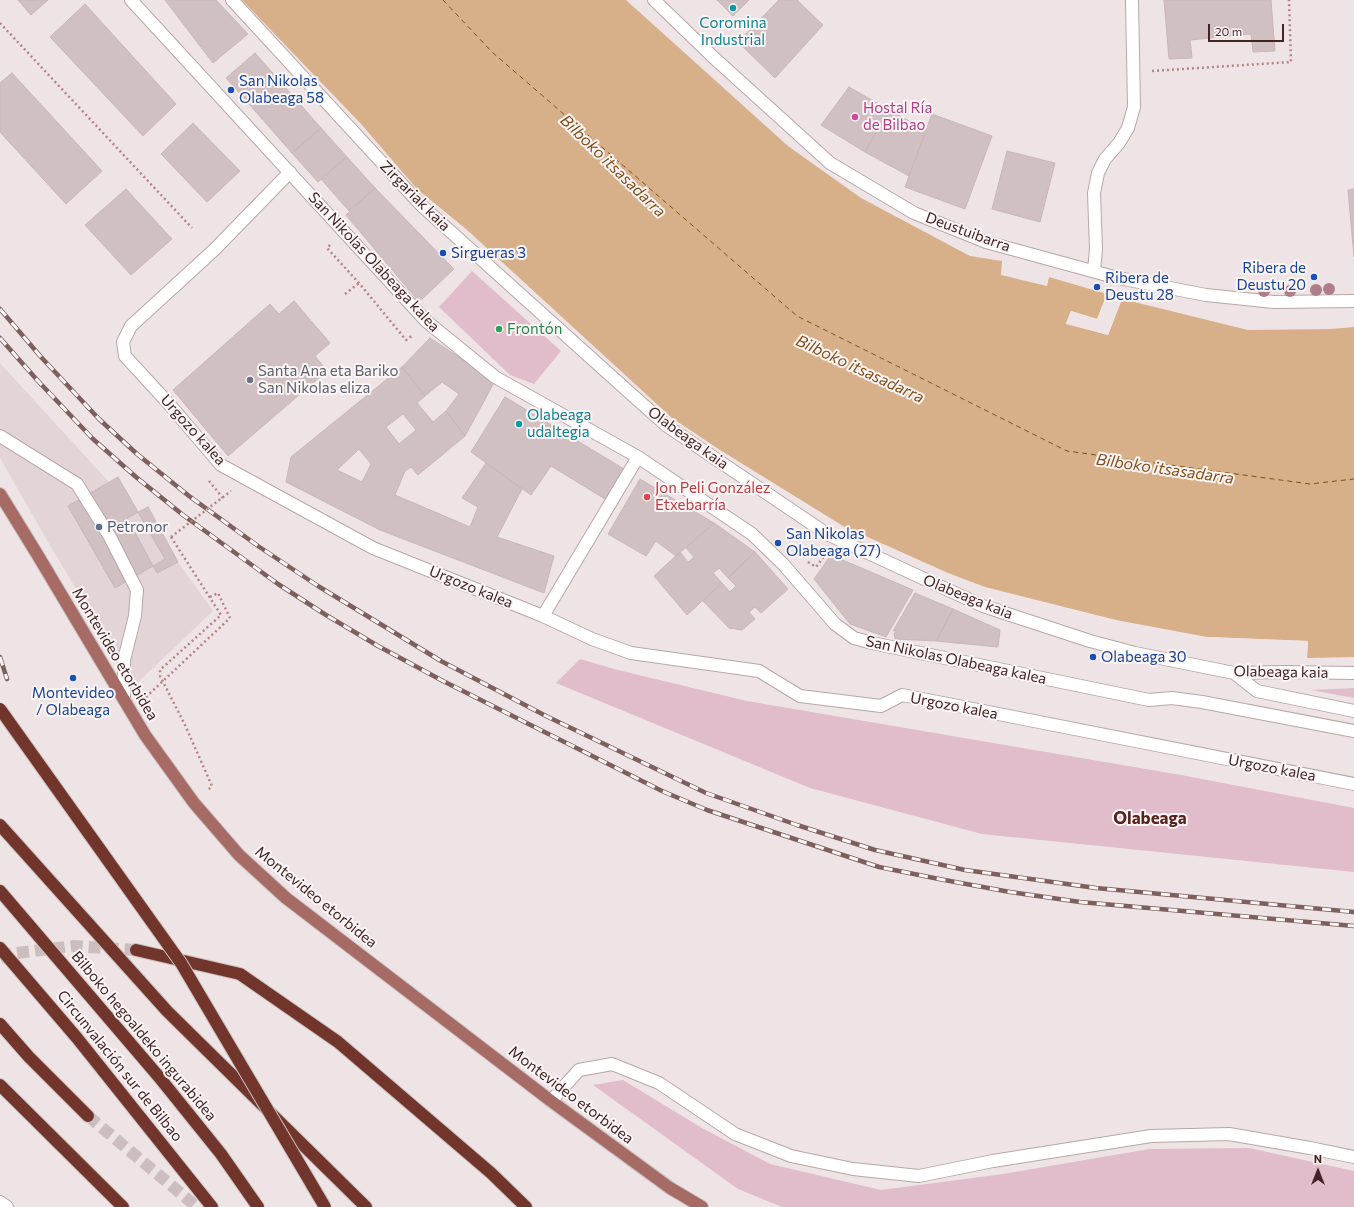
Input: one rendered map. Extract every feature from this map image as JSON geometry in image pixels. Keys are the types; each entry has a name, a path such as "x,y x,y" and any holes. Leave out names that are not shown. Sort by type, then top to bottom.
{"highway":[{"path":"0,709 182,963 325,1207"},
{"path":"0,824 10,837 167,1011 366,1207"},
{"name":"Bilboko hegoaldeko ingurabidea","path":"0,891 159,1077 221,1154 258,1207"},
{"name":"Circunvalación sur de Bilbao","path":"0,948 77,1038 212,1207"},
{"path":"136,950 240,974 338,1042 491,1173 526,1207"},
{"path":"0,1024 29,1057 88,1116"},
{"path":"0,1085 123,1207"}],"main road":[{"name":"Montevideo etorbidea","path":"0,494 145,735 194,803 239,855 286,898 551,1101 670,1188 702,1207"}],"street":[{"name":"San Nikolas Olabeaga kalea","path":"131,0 426,322 495,377 638,457 752,534 783,564 835,624 854,638 1149,700 1172,698 1202,702 1354,732"},
{"name":"Zirgariak kaia","path":"232,0 421,205 630,393"},
{"name":"Deustuibarra","path":"654,0 712,56 830,163 914,213 986,242 1114,277 1206,295 1274,302 1354,301"},
{"path":"1094,271 1096,249 1094,193 1098,173 1105,159 1119,143 1128,128 1134,107 1132,0"},
{"name":"Urgozo kalea","path":"290,172 214,250 131,326 123,342 125,356 169,404 221,465 373,548 543,616 592,639 631,653 759,671 800,696 881,706 902,695 1180,751 1354,784"},
{"name":"Olabeaga kaia","path":"630,393 667,426 833,537 983,606 1090,641 1135,653 1234,673 1354,673"},
{"path":"0,436 77,484 110,537 137,590 135,616 124,660 124,699"},
{"path":"543,616 638,457"},
{"path":"1234,673 1257,691 1354,711"},
{"path":"551,1101 579,1070 612,1064 659,1083 735,1134 791,1156 853,1169 919,1176 993,1161 1151,1136 1229,1134 1310,1148 1354,1158"},
{"path":"0,1202 7,1207"}],"path":[{"path":"1134,72 1291,62 1289,0"},
{"path":"0,23 192,228"},
{"path":"327,248 359,283 406,340 419,332"},
{"path":"346,294 359,283"},
{"path":"206,792 212,786 185,725 160,676 160,670 221,615 171,537 231,491"},
{"path":"805,559 816,567 829,550"},
{"path":"146,697 230,618 218,593 210,597"}],"shaded area":[{"name":"Frontón","path":"472,271 561,351 534,384 510,375 439,307"},
{"name":"Petronor","path":"0,363 109,482 118,477 138,512 148,507 178,562 213,611 134,686 0,458"},
{"path":"580,659 618,670 747,701 1181,775 1354,808 1354,872 982,834 810,788 556,683"},
{"path":"1354,688 1354,698 1311,690"},
{"path":"623,1080 702,1128 770,1164 881,1190 1003,1174 1149,1149 1249,1148 1354,1171 1354,1207 782,1207 738,1189 593,1085"}],"water":[{"name":"Bilboko itsasadarra","path":"242,0 626,0 788,146 861,198 970,256 1002,261 1001,275 1047,286 1049,277 1107,294 1097,319 1071,311 1066,323 1108,335 1122,299 1248,330 1331,329 1354,327 1354,657 1307,658 1308,641 1207,637 1116,620 985,587 948,573 843,526 720,450 672,418 466,229 417,189 362,125"}],"pier":[{"path":"1107,294 1109,295 1098,321 1072,314 1069,322 1107,333 1120,298 1122,299 1108,335 1066,324 1071,311 1097,319"},
{"path":"1210,637 1308,641 1307,658 1305,658 1306,643 1210,639"}],"building":[{"path":"18,0 48,0 31,15"},
{"path":"165,0 216,0 248,34 213,63"},
{"name":"Coromina Industrial","path":"717,0 749,0 733,16"},
{"path":"779,0 797,0 823,25 775,78 738,42"},
{"path":"1164,0 1271,0 1275,51 1253,52 1251,34 1190,40 1192,58 1169,59"},
{"path":"85,4 176,104 143,136 50,37"},
{"path":"255,53 321,128 292,153 226,78"},
{"path":"12,73 102,171 66,204 0,132 0,83"},
{"name":"Hostal Ría de Bilbao","path":"849,87 889,110 865,152 821,125"},
{"path":"889,110 926,130 909,176 865,152"},
{"path":"932,114 992,136 965,209 905,187"},
{"path":"193,123 240,171 207,202 161,154"},
{"path":"321,128 347,157 318,182 292,153"},
{"path":"1007,151 1055,163 1040,222 992,209"},
{"path":"347,157 375,188 349,211 321,179"},
{"path":"375,188 454,269 419,302 346,215"},
{"path":"126,189 172,239 131,275 85,225"},
{"path":"1354,189 1354,257 1348,190"},
{"name":"Santa Ana eta Bariko San Nikolas eliza","path":"294,301 330,343 315,356 327,371 228,456 173,390 270,304 279,314"},
{"path":"430,338 495,381 465,436 446,411 459,394 442,382 425,396 402,367"},
{"path":"402,367 425,396 417,403 433,422 446,411 465,436 418,475 411,467 405,471 395,495 470,527 478,507 462,498 486,463 522,489 497,537 554,556 544,593 380,530 286,482 291,457","holes":["403,414 416,430 399,444 386,427","359,449 371,464 362,482 337,470"]},
{"name":"Olabeaga udaltegia","path":"505,397 624,469 605,499 551,466 531,495 471,452"},
{"path":"118,477 165,559 115,588 68,506"},
{"path":"640,479 714,523 676,556 656,541 646,556 608,534"},
{"path":"148,507 178,562 157,573 127,518"},
{"path":"714,523 755,552 728,578 719,568 713,573 722,583 687,615 654,576 680,552 688,562 694,557 686,548"},
{"path":"755,552 788,589 761,613 755,607 749,612 755,619 742,630 729,628 703,601 722,583 730,592 736,586 728,578"},
{"path":"831,555 913,590 886,637 850,624 814,579"},
{"path":"915,593 953,609 936,641 895,639 894,633 896,633 896,631 893,631"},
{"path":"953,609 1000,630 998,647 936,641"}],"ferry route":[{"path":"443,0 492,52 797,316 1067,451 1310,484 1354,479"}],"tunnel":[{"path":"0,958 9,954 74,946 136,950"},
{"path":"88,1116 197,1207"}],"railway":[{"path":"0,309 41,357 99,419 137,454 189,496 258,546 318,586 441,661 546,716 706,793 797,825 875,850 965,870 1096,888 1354,912"},
{"path":"0,338 93,439 136,477 183,515 278,584 378,646 443,681 662,791 707,810 879,867 939,879 1010,892 1080,902 1354,926"},
{"path":"0,657 7,679"}],"place":[{"name":"Coromina Industrial","path":"733,8"},
{"name":"San Nikolas Olabeaga 58","path":"231,90"},
{"name":"Hostal Ría de Bilbao","path":"855,117"},
{"name":"Sirgueras 3","path":"443,253"},
{"name":"Ribera de Deustu 20","path":"1314,277"},
{"name":"Ribera de Deustu 28","path":"1097,287"},
{"name":"Frontón","path":"499,329"},
{"name":"Santa Ana eta Bariko San Nikolas eliza","path":"250,380"},
{"name":"Olabeaga udaltegia","path":"519,424"},
{"name":"Jon Peli González Etxebarría","path":"647,497"},
{"name":"Petronor","path":"99,527"},
{"name":"San Nikolas Olabeaga (27)","path":"778,543"},
{"name":"Olabeaga 30","path":"1093,657"},
{"name":"Montevideo / Olabeaga","path":"73,678"}],"district":[{"name":"Olabeaga","path":"1150,818"}]}
